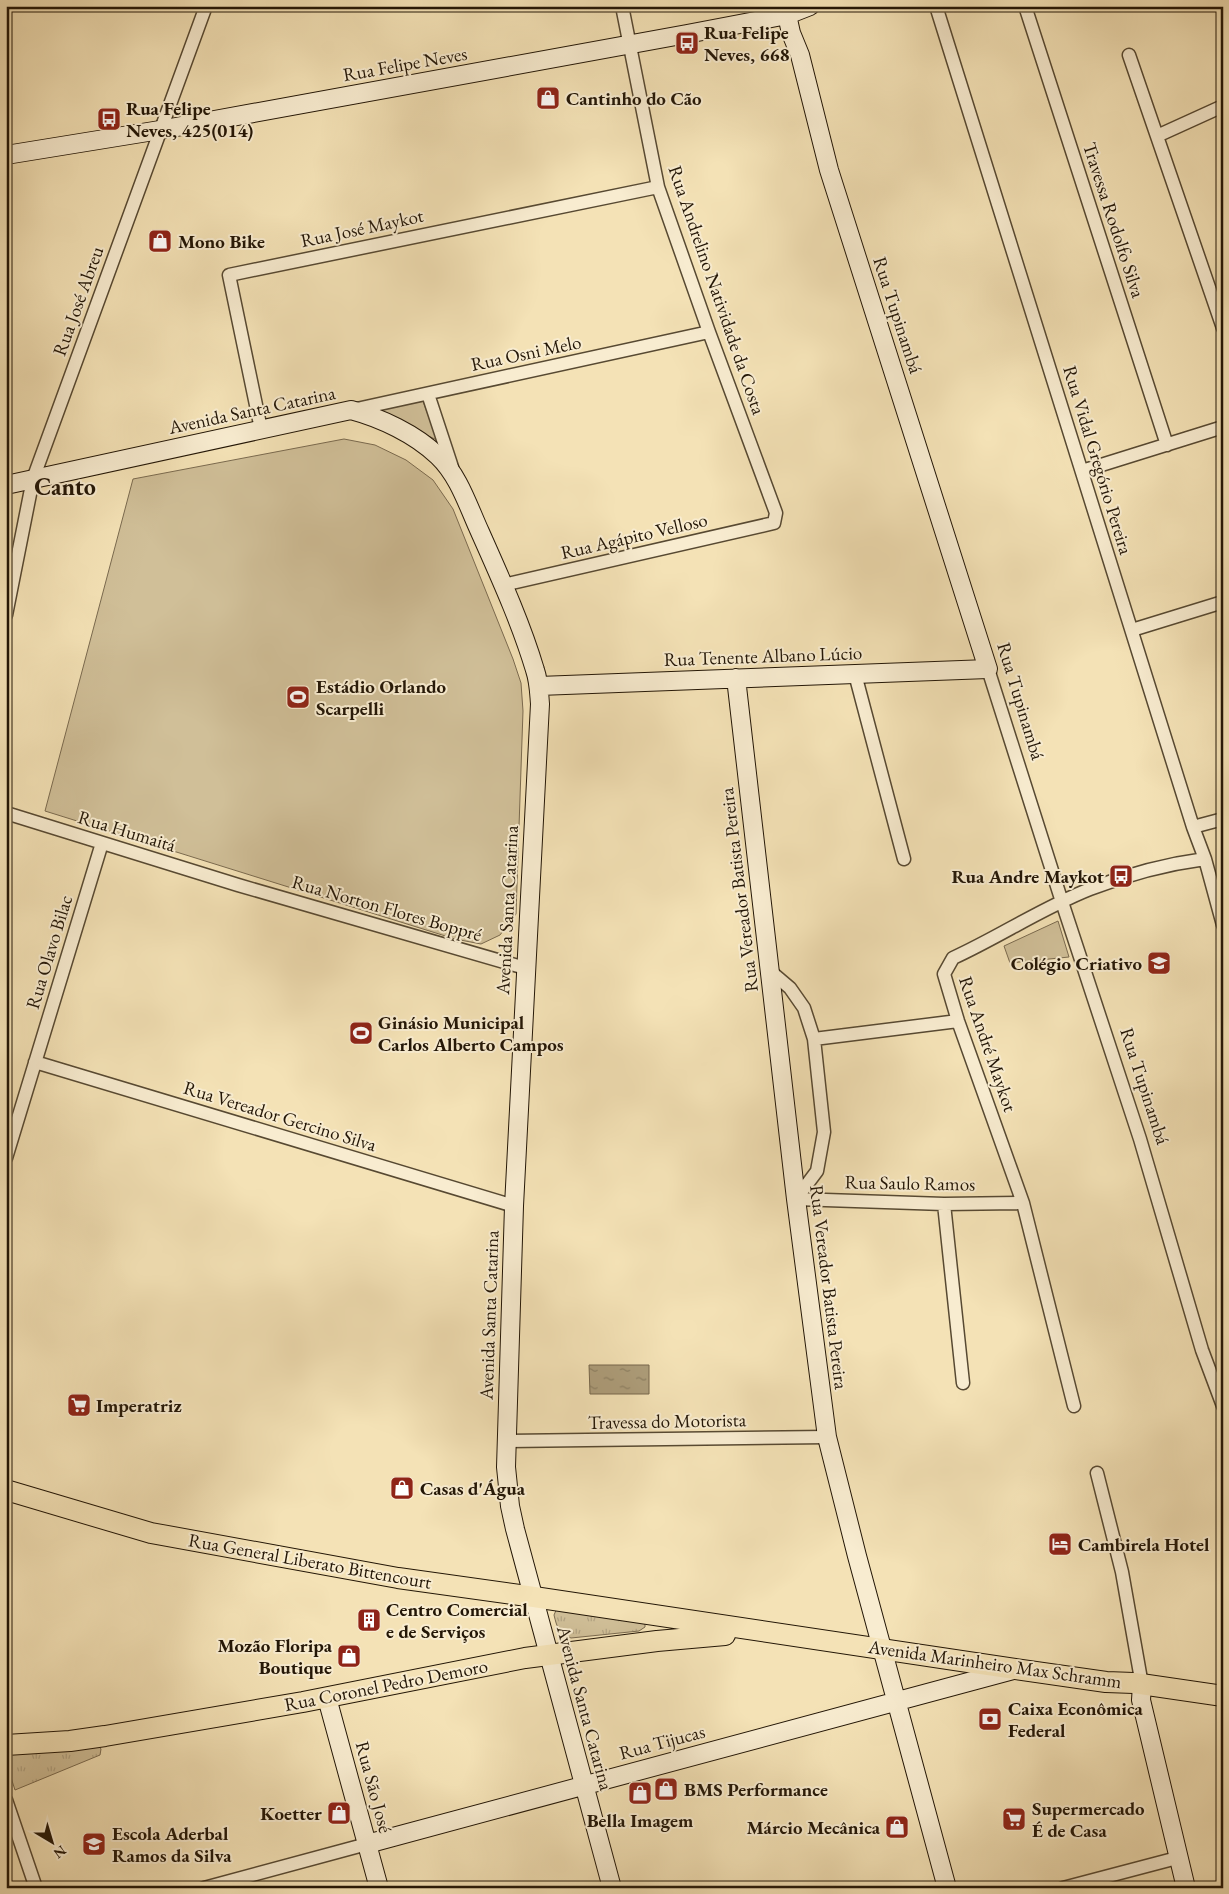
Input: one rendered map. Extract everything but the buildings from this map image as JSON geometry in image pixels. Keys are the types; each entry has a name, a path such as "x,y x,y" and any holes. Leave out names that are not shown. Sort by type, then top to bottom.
{"main road":[{"name":"Rua General Liberato Bittencourt","path":"6,1490 151,1533 398,1578 768,1633"},
{"name":"Avenida Marinheiro Max Schramm","path":"768,1633 1106,1682 1223,1696"},
{"name":"Rua Coronel Pedro Demoro","path":"6,1745 70,1741 105,1736 327,1698 548,1655 692,1637 768,1633"}],"street":[{"name":"Rua José Abreu","path":"6,615 33,479 206,6"},
{"name":"Rua Andrelino Natividade da Costa","path":"622,6 628,45 658,186 709,332 776,513 774,523"},
{"name":"Rua Felipe Neves","path":"6,155 160,130 628,45 810,6"},
{"name":"Rua Vidal Gregório Pereira","path":"936,6 1193,827 1205,859 1223,925"},
{"name":"Travessa Rodolfo Silva","path":"1025,6 1167,445"},
{"name":"Rua Tupinambá","path":"786,10 791,33 800,55 830,170 1062,902 1140,1139 1202,1350 1223,1406"},
{"path":"1129,55 1223,328"},
{"path":"1157,136 1223,106"},
{"name":"Rua José Maykot","path":"261,430 229,275 658,186"},
{"name":"Rua Osni Melo","path":"351,410 709,332"},
{"path":"428,394 454,474"},
{"name":"Avenida Santa Catarina","path":"6,485 351,410 369,415 417,438 438,456 454,474 503,585 535,670 539,686 540,704 514,1206 506,1467 510,1506 548,1655 612,1888"},
{"path":"1082,471 1223,427"},
{"name":"Rua Agápito Velloso","path":"503,585 774,523"},
{"path":"1132,630 1223,602"},
{"name":"Rua Tenente Albano Lúcio","path":"539,686 988,669"},
{"path":"855,674 904,859"},
{"name":"Rua Vereador Batista Pereira","path":"736,678 796,1198 827,1437 840,1493 947,1888"},
{"name":"Rua Humaitá","path":"6,813 238,885"},
{"path":"1193,827 1223,820"},
{"name":"Rua Olavo Bilac","path":"6,1158 102,843"},
{"name":"Rua André Maykot","path":"1074,1406 1023,1203 958,1021 944,974 953,958 1089,889 1132,875 1188,861 1205,859"},
{"name":"Rua Norton Flores Boppré","path":"238,885 525,968"},
{"path":"770,971 790,988 804,1008 814,1039 824,1142 817,1171 796,1198"},
{"path":"814,1039 958,1021"},
{"name":"Rua Vereador Gercino Silva","path":"36,1062 514,1206"},
{"name":"Rua Saulo Ramos","path":"796,1198 944,1204 1023,1203"},
{"path":"944,1204 963,1383"},
{"name":"Travessa do Motorista","path":"507,1441 827,1437"},
{"path":"1098,1473 1122,1572 1142,1685 1141,1700 1177,1858 1186,1888"},
{"name":"Rua Tijucas","path":"204,1888 230,1884 367,1844 1016,1669"},
{"name":"Rua São José","path":"327,1698 379,1888"},
{"path":"6,1800 36,1888"},
{"path":"1063,1888 1177,1858"}],"green space":[{"path":"423,401 437,440 373,410"},
{"name":"Estádio Orlando Scarpelli","path":"344,439 375,445 406,460 433,480 453,509 521,683 523,711 516,914 500,935 481,944 455,939 45,811 133,479"},
{"path":"1058,921 1069,957 1010,963 1004,946"},
{"path":"557,1608 645,1620 645,1627 639,1631 571,1638 563,1634 557,1626 554,1615"},
{"path":"98,1745 101,1749 100,1755 15,1790 6,1762 6,1755"}],"water":[{"path":"589,1365 649,1365 649,1394 590,1394"}],"place":[{"name":"Rua Felipe Neves, 668","path":"687,43"},
{"name":"Cantinho do Cão","path":"548,98"},
{"name":"Rua Felipe Neves, 425(014)","path":"109,119"},
{"name":"Mono Bike","path":"160,241"},
{"name":"Estádio Orlando Scarpelli","path":"298,697"},
{"name":"Rua Andre Maykot","path":"1121,876"},
{"name":"Colégio Criativo","path":"1159,963"},
{"name":"Ginásio Municipal Carlos Alberto Campos","path":"361,1033"},
{"name":"Imperatriz","path":"79,1405"},
{"name":"Casas d'Água","path":"402,1488"},
{"name":"Cambirela Hotel","path":"1060,1544"},
{"name":"Centro Comercial e de Serviços","path":"369,1620"},
{"name":"Mozão Floripa Boutique","path":"349,1656"},
{"name":"Caixa Econômica Federal","path":"990,1719"},
{"name":"BMS Performance","path":"666,1789"},
{"name":"Bella Imagem","path":"640,1793"},
{"name":"Koetter","path":"339,1813"},
{"name":"Supermercado É de Casa","path":"1014,1819"},
{"name":"Márcio Mecânica","path":"897,1827"},
{"name":"Escola Aderbal Ramos da Silva","path":"94,1844"}],"district":[{"name":"Canto","path":"65,486"}]}
